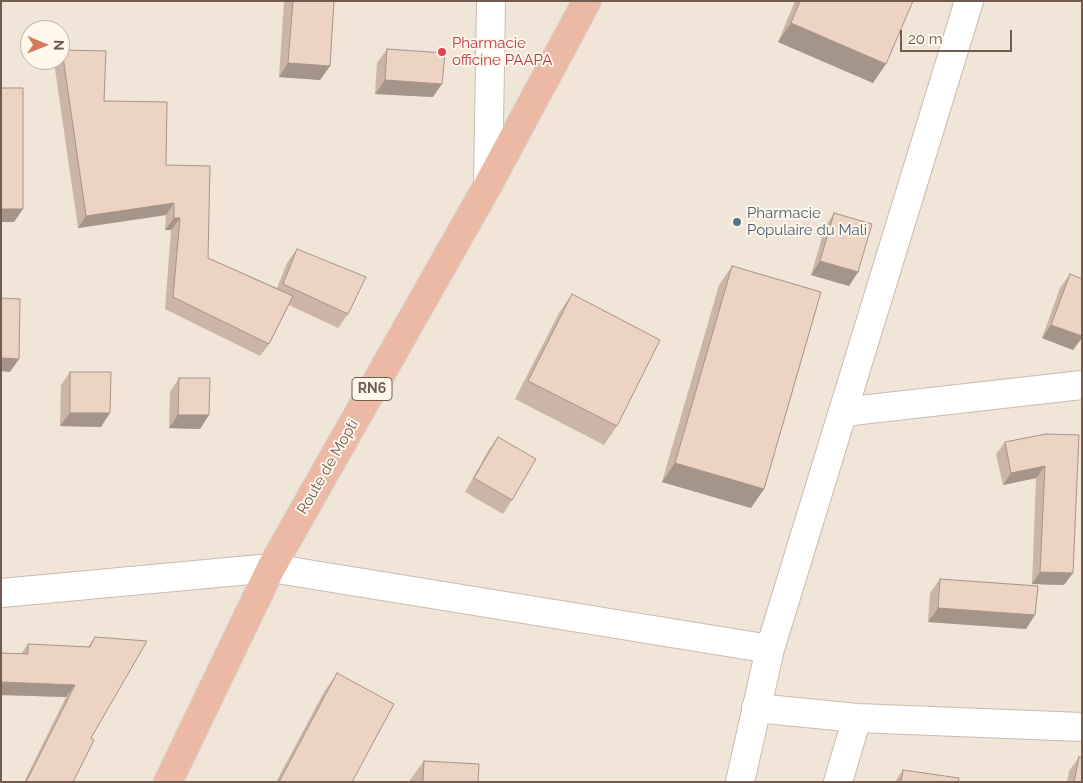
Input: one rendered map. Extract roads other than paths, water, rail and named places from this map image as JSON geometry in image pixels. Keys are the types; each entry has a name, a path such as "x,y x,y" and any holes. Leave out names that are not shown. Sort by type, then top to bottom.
{"highway":[{"name":"Route de Mopti","path":"168,782 271,568 488,185 587,1"}],"street":[{"path":"488,185 491,1"},
{"path":"740,782 770,649 969,1"},
{"path":"843,412 1082,385"},
{"path":"1,593 271,568 770,649"},
{"path":"756,708 857,718 1082,727"},
{"path":"838,782 857,718"}],"place":[{"name":"Pharmacie officine PAAPA","path":"442,52"},
{"name":"Pharmacie Populaire du Mali","path":"737,222"}]}
